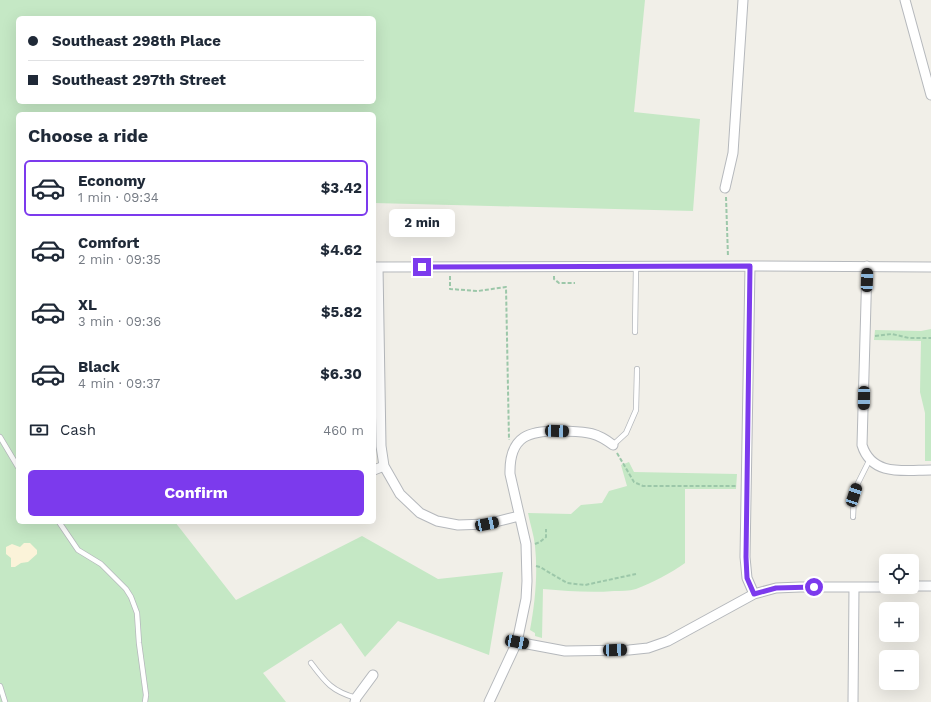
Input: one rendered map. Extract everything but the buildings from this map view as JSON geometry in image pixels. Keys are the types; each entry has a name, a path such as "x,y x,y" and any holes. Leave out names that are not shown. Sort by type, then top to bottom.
{"street":[{"path":"725,188 733,153 743,0"},
{"path":"904,0 931,95"},
{"path":"750,266 746,564 747,578 754,594"},
{"path":"867,266 862,445 865,453 876,466 884,468 931,470"},
{"path":"519,516 487,524 458,524 437,521 420,513 400,494 384,466 381,446 376,267 931,267"},
{"path":"488,702 517,642 526,599 526,547 510,474 510,462 515,447 527,436 543,431 587,432 602,437 613,445"},
{"path":"376,469 384,466"},
{"path":"919,586 931,586"},
{"path":"517,642 565,651 629,650 648,648 668,641 754,594 776,588 879,587"},
{"path":"854,588 854,702"},
{"path":"355,700 373,675"}],"lane":[{"path":"635,332 636,266"},
{"path":"613,445 626,433 636,410 637,369"},
{"path":"0,437 16,464"},
{"path":"853,517 854,495 858,483 870,459"},
{"path":"60,524 78,550 101,564 126,589 131,597 137,612 139,643 146,695 145,702"},
{"path":"311,663 331,687 355,700"},
{"path":"0,686 5,702"}],"path":[{"path":"725,188 728,207 728,266"},
{"path":"554,266 554,279 559,283 575,283"},
{"path":"450,267 450,289 478,291 506,287 508,441 515,447"},
{"path":"865,336 892,334 909,338 931,338"},
{"path":"613,445 634,482 643,486 746,486"},
{"path":"526,547 542,540 546,534 546,529"},
{"path":"527,563 540,567 567,583 585,585 636,574"}],"green space":[{"path":"0,0 645,0 634,112 700,119 693,211 376,203 376,112 16,112 16,524 177,524 236,600 362,536 438,579 503,572 489,655 398,621 365,657 341,623 263,673 286,702 0,702"},
{"path":"931,329 931,461 925,461 925,413 920,392 921,341 874,340 875,330 921,331"},
{"path":"629,462 634,472 737,474 736,489 685,489 685,563 661,578 628,591 587,592 543,589 542,638 535,636 535,633 530,630 536,588 536,557 534,538 528,513 571,514 581,505 602,503 609,491 627,486 621,465"}],"sand":[{"path":"24,543 30,543 37,550 37,554 28,562 11,567 11,558 6,554 6,547 12,544 20,547"}],"route":[{"path":"422,267 750,266 746,557 747,578 754,594 776,588 814,587"}]}
